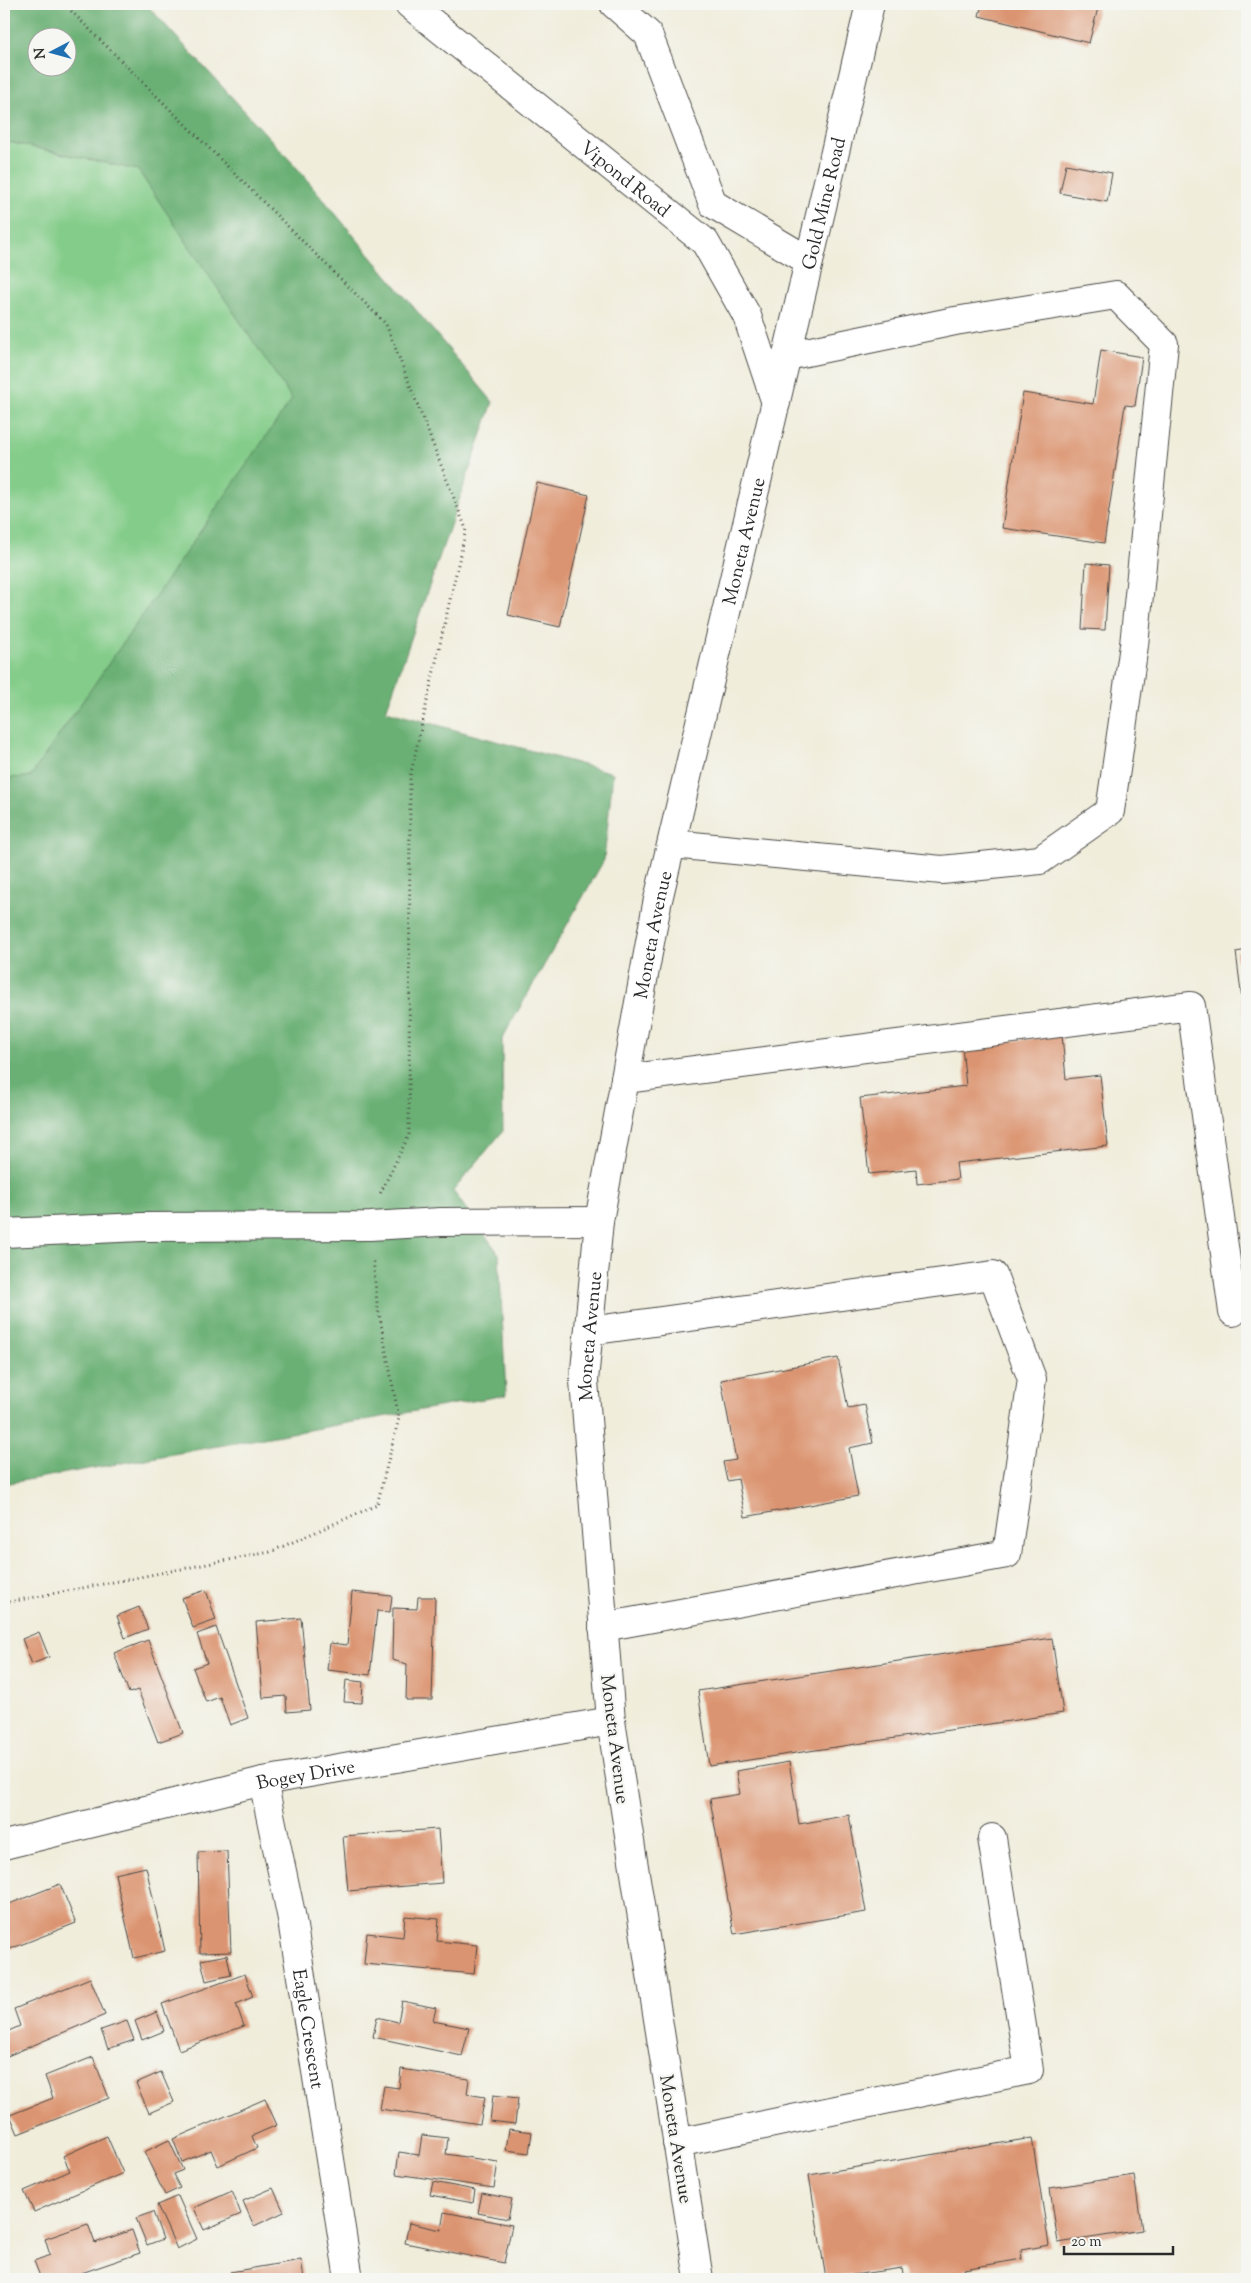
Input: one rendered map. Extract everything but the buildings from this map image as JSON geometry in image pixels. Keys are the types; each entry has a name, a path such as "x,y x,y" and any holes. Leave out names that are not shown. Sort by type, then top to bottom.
{"street":[{"name":"Vipond Road","path":"409,4 705,242 748,316 776,403"},
{"path":"614,4 648,34 713,204 809,261"},
{"name":"Gold Mine Road","path":"776,403 870,4"},
{"path":"672,844 942,870 1040,860 1110,811 1134,645 1164,344 1116,295 955,321 787,356"},
{"name":"Moneta Avenue","path":"699,2279 611,1721 584,1381 599,1221 657,904 776,403"},
{"path":"626,1079 1191,1006 1234,1312"},
{"path":"4,1232 142,1227 370,1226 441,1222 599,1221"},
{"path":"589,1331 993,1275 1032,1379 1007,1554 603,1626"},
{"name":"Bogey Drive","path":"4,1845 263,1781 611,1721"},
{"name":"Eagle Crescent","path":"263,1781 291,1914 349,2279"},
{"path":"677,2143 1029,2070 992,1838"}],"path":[{"path":"4,1603 270,1552 377,1505 399,1418 377,1303 370,1226 382,1186 409,1135 410,777 466,529 386,324 64,4"}],"green space":[{"path":"4,4 146,4 298,169 493,402 386,711 613,773 604,860 502,1039 503,1131 453,1191 499,1254 506,1395 4,1484 4,778 30,777 292,399 138,170 4,141"},
{"path":"4,141 138,170 293,399 30,777 4,778"}]}
